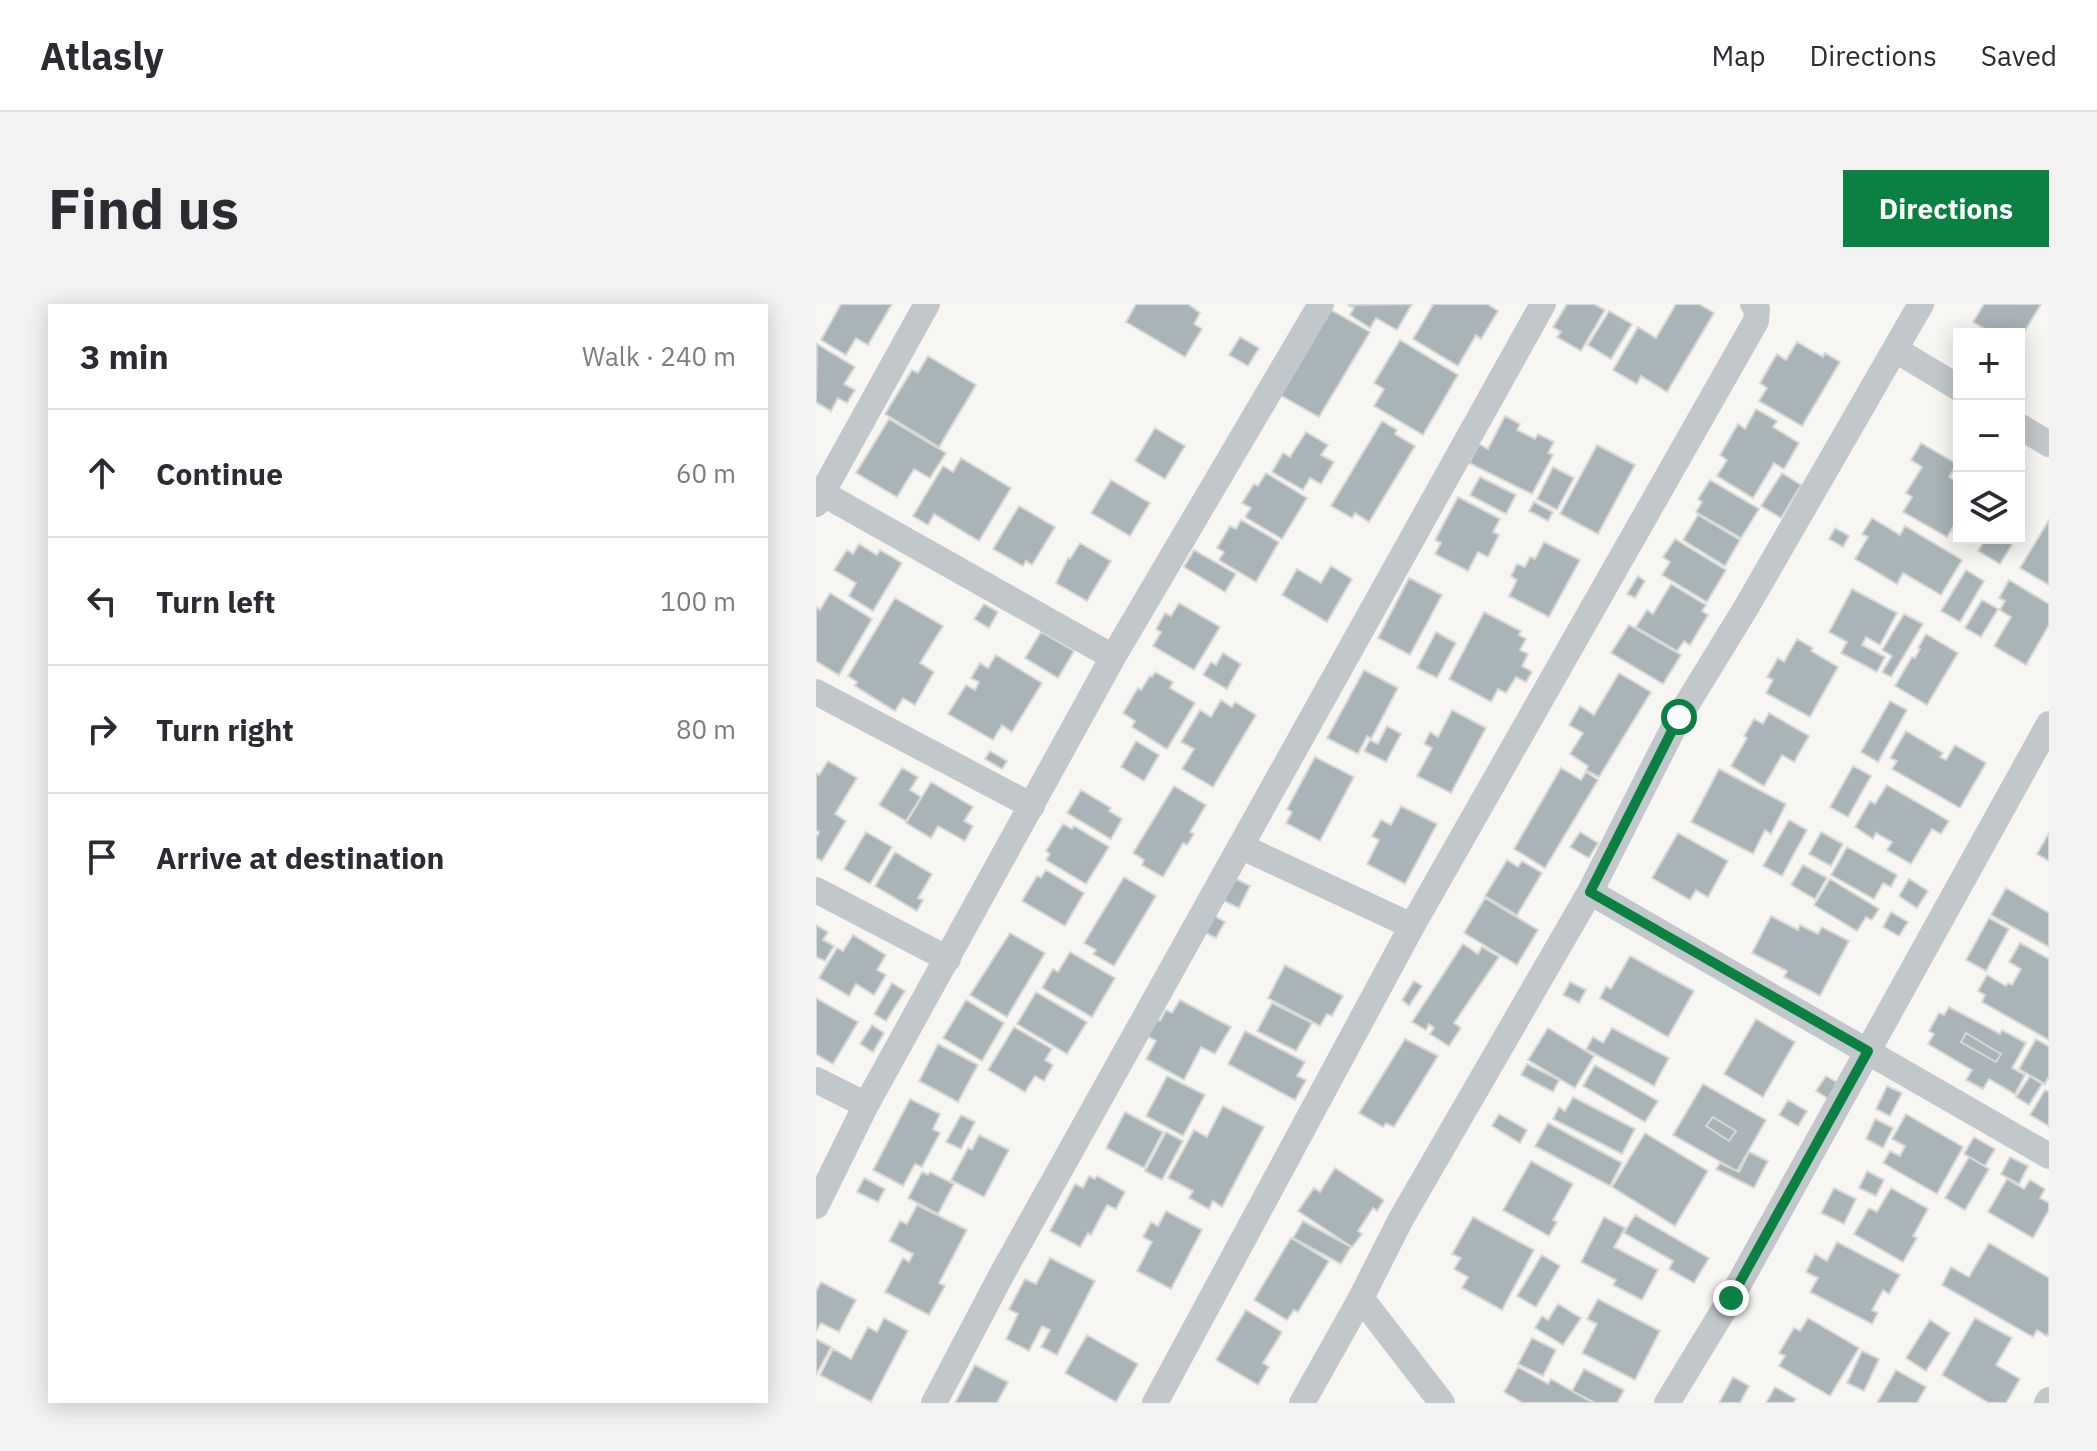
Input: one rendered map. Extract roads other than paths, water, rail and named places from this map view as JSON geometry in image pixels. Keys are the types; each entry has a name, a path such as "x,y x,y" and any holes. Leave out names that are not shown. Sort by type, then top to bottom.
{"street":[{"path":"927,304 819,498 1113,657"},
{"path":"816,1206 866,1105 1113,657 1321,304"},
{"path":"934,1403 1011,1258 1543,304"},
{"path":"1155,1403 1412,926 1756,321 1757,309 1753,304"},
{"path":"1302,1403 1401,1219 1590,892 1679,717 1747,606 1921,304"},
{"path":"1896,350 1953,384"},
{"path":"2025,430 2049,444"},
{"path":"816,692 1032,806"},
{"path":"1667,1403 1731,1298 2049,724"},
{"path":"1242,847 1412,926"},
{"path":"816,890 948,959"},
{"path":"1590,892 2049,1156"},
{"path":"816,1080 866,1105"},
{"path":"1361,1298 1442,1403"}]}
